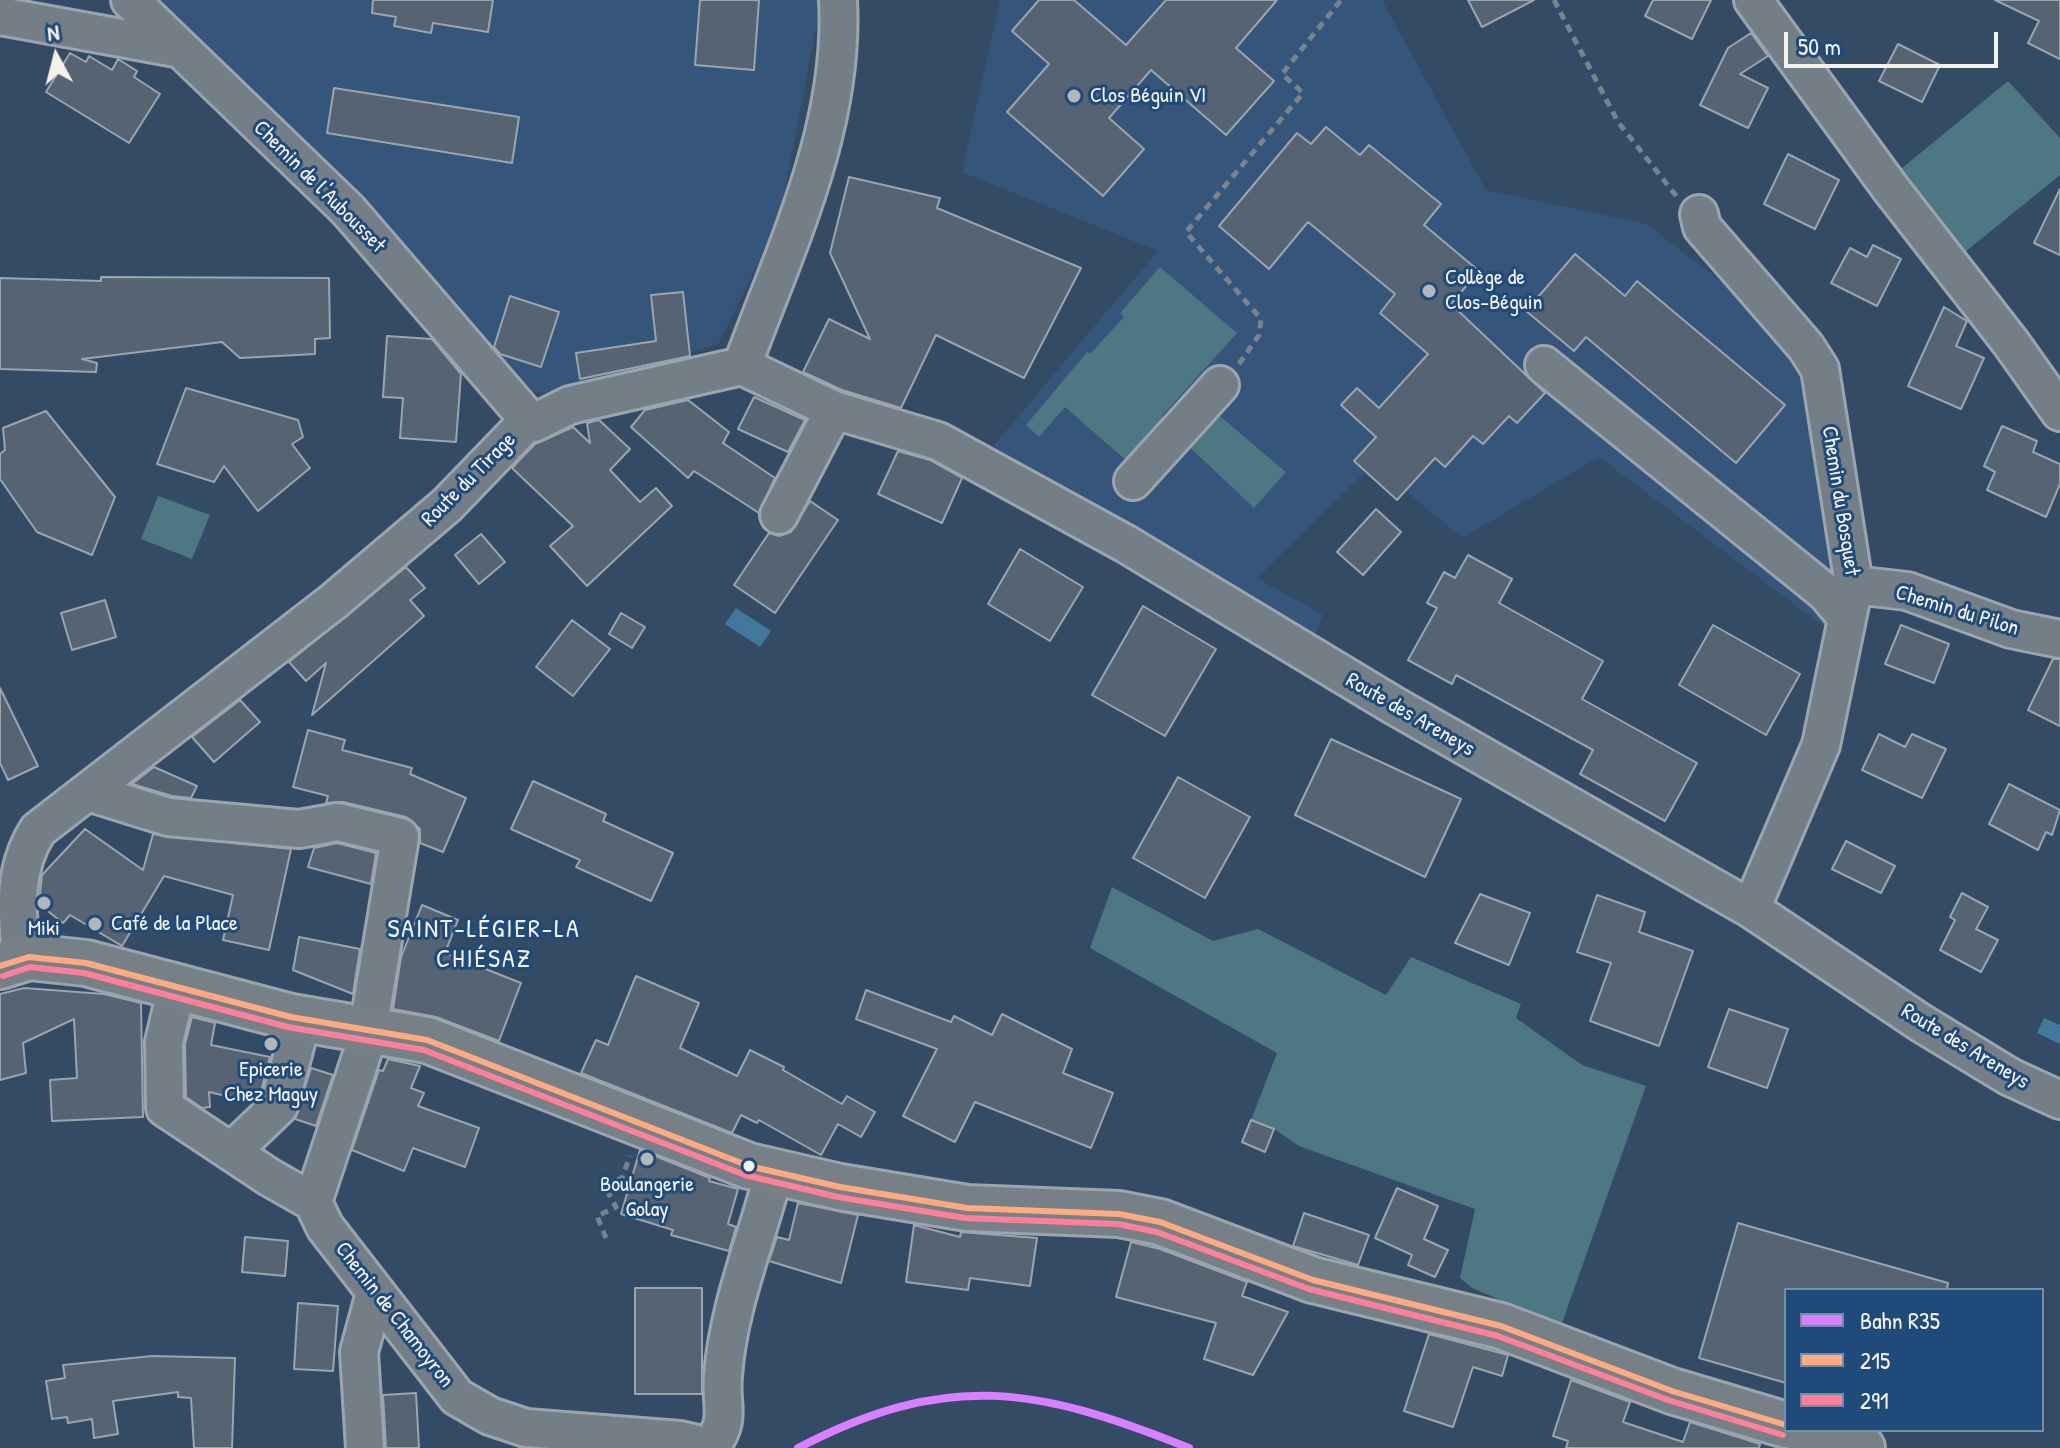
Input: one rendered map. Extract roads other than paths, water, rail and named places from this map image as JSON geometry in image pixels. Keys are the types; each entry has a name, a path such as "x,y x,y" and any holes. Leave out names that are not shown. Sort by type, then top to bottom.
{"main road":[{"path":"11,962 86,963 302,1020 440,1043 749,1166 774,1172 883,1196 967,1208 1139,1216 1183,1229 1313,1280 1501,1326 1672,1391 1784,1424"},
{"path":"1808,1432 1862,1448"}],"street":[{"name":"Chemin de l'Aubousset","path":"130,0 176,48 348,210 529,420"},
{"path":"742,366 803,211 840,39 838,0"},
{"path":"1753,0 2060,412"},
{"path":"0,16 176,48"},
{"name":"Chemin du Bosquet","path":"1699,214 1702,227 1806,347 1820,369 1851,601 1821,745 1751,909"},
{"path":"1544,365 1826,593 1851,601"},
{"name":"Route des Areneys","path":"742,366 834,410 938,441 1126,544 1393,705 1751,909 1921,1023 2010,1077 2060,1100"},
{"name":"Route du Tirage","path":"11,962 21,865 38,830 334,601 447,505 529,420 534,423 570,405 742,366"},
{"path":"1133,481 1220,385"},
{"path":"779,515 834,410"},
{"name":"Chemin du Pilon","path":"1851,601 1907,591 2011,629 2060,639"},
{"path":"88,792 168,817 299,829 338,822 400,837 369,1029 313,1202 165,1108 164,1042 177,987"},
{"path":"0,831 21,865"},
{"path":"231,1152 279,1106 302,1020"},
{"path":"713,1447 723,1430 726,1414 722,1379 729,1328 774,1172"},
{"name":"Chemin de Chamoyron","path":"313,1202 325,1227 457,1397 490,1416 526,1428 680,1440 713,1447"},
{"path":"365,1448 359,1352 375,1293"}],"rail line":[{"name":"R35","path":"798,1448 851,1423 901,1407 947,1398 993,1396 1085,1411 1189,1448"}],"place":[{"name":"Clos Béguin VI","path":"1074,96"},
{"name":"Collège de Clos-Béguin","path":"1429,291"},
{"name":"Miki","path":"44,903"},
{"name":"Café de la Place","path":"95,924"},
{"name":"Epicerie Chez Maguy","path":"271,1044"},
{"name":"Boulangerie Golay","path":"647,1159"}],"district":[{"name":"SAINT-LÉGIER-LA CHIÉSAZ","path":"484,945"}]}
